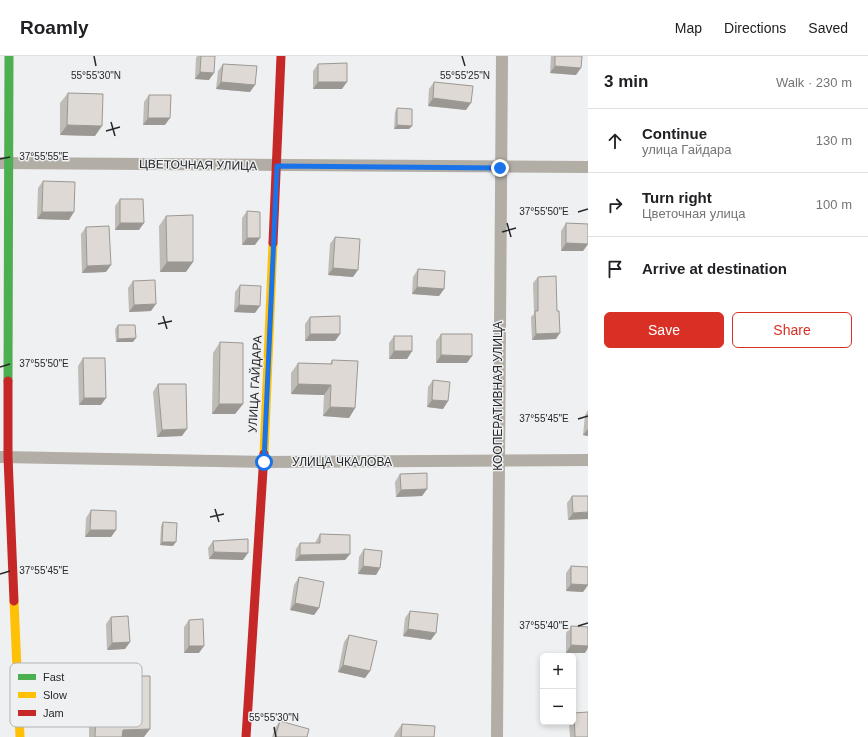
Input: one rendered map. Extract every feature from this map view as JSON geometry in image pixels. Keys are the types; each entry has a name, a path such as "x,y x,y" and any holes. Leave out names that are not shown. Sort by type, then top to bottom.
{"street":[{"path":"9,56 4,163 4,457 16,663"},
{"name":"УЛИЦА ГАЙДАРА","path":"246,737 264,462 281,56"},
{"name":"КООПЕРАТИВНАЯ УЛИЦА","path":"497,737 502,56"},
{"name":"ЦВЕТОЧНАЯ УЛИЦА","path":"4,163 500,168 588,167"},
{"name":"УЛИЦА ЧКАЛОВА","path":"4,457 264,462 588,460"},
{"path":"19,727 20,737"}],"building":[{"path":"201,56 215,56 214,73 200,72"},
{"path":"555,56 582,56 581,68 555,66"},
{"path":"347,63 347,82 318,82 318,64"},
{"path":"223,64 257,66 255,85 221,82"},
{"path":"434,82 473,86 471,103 433,98"},
{"path":"68,93 103,94 102,126 67,125"},
{"path":"149,95 171,95 170,118 148,118"},
{"path":"397,108 412,109 412,126 397,125"},
{"path":"43,181 75,182 74,212 42,212"},
{"path":"120,199 143,199 144,223 120,223"},
{"path":"247,211 260,212 260,238 247,238"},
{"path":"193,215 193,262 167,262 166,216"},
{"path":"566,223 588,224 588,244 566,243"},
{"path":"109,226 111,265 87,266 86,227"},
{"path":"335,237 360,239 358,270 333,268"},
{"path":"418,269 445,271 444,289 417,287"},
{"path":"556,276 557,311 559,311 560,333 536,334 535,311 538,311 538,277"},
{"path":"155,280 156,304 134,305 133,281"},
{"path":"240,285 261,286 260,306 239,305"},
{"path":"340,316 340,334 310,334 310,317"},
{"path":"118,325 135,325 136,338 118,339"},
{"path":"441,334 472,334 472,356 441,355"},
{"path":"394,336 412,336 412,351 394,351"},
{"path":"220,342 243,343 243,404 219,404"},
{"path":"83,358 105,358 106,398 84,398"},
{"path":"332,360 358,361 355,408 330,407 331,385 298,384 298,363 332,364"},
{"path":"433,380 450,382 448,401 432,400"},
{"path":"158,384 186,384 187,429 162,430"},
{"path":"427,473 427,489 401,490 400,474"},
{"path":"572,496 588,496 588,512 573,513"},
{"path":"91,510 116,511 116,530 90,530"},
{"path":"163,522 177,523 176,542 162,542"},
{"path":"320,534 350,535 350,554 300,555 300,543 320,543"},
{"path":"248,539 248,553 214,552 213,541"},
{"path":"364,549 382,551 380,568 363,566"},
{"path":"571,566 588,567 588,585 571,584"},
{"path":"299,577 324,582 319,608 295,603"},
{"path":"410,611 438,614 436,633 408,629"},
{"path":"128,616 130,642 112,643 111,617"},
{"path":"203,619 204,646 189,646 189,620"},
{"path":"571,626 588,627 588,646 571,645"},
{"path":"349,635 377,641 370,671 343,665"},
{"path":"142,676 150,676 150,729 123,730 122,737 95,737 95,727 142,727"},
{"path":"588,712 588,737 575,737 576,713"},
{"path":"280,721 309,729 307,737 275,737"},
{"path":"402,724 435,726 434,737 401,737"}],"traffic: fast":[{"path":"8,381 9,56"}],"traffic: slow":[{"path":"264,454 273,243"},
{"path":"14,601 17,663"},
{"path":"20,727 20,737"}],"traffic: jam":[{"path":"273,243 281,56"},
{"path":"8,381 8,457 14,601"},
{"path":"246,737 264,454"}],"route":[{"path":"264,462 277,166 500,168"}]}
